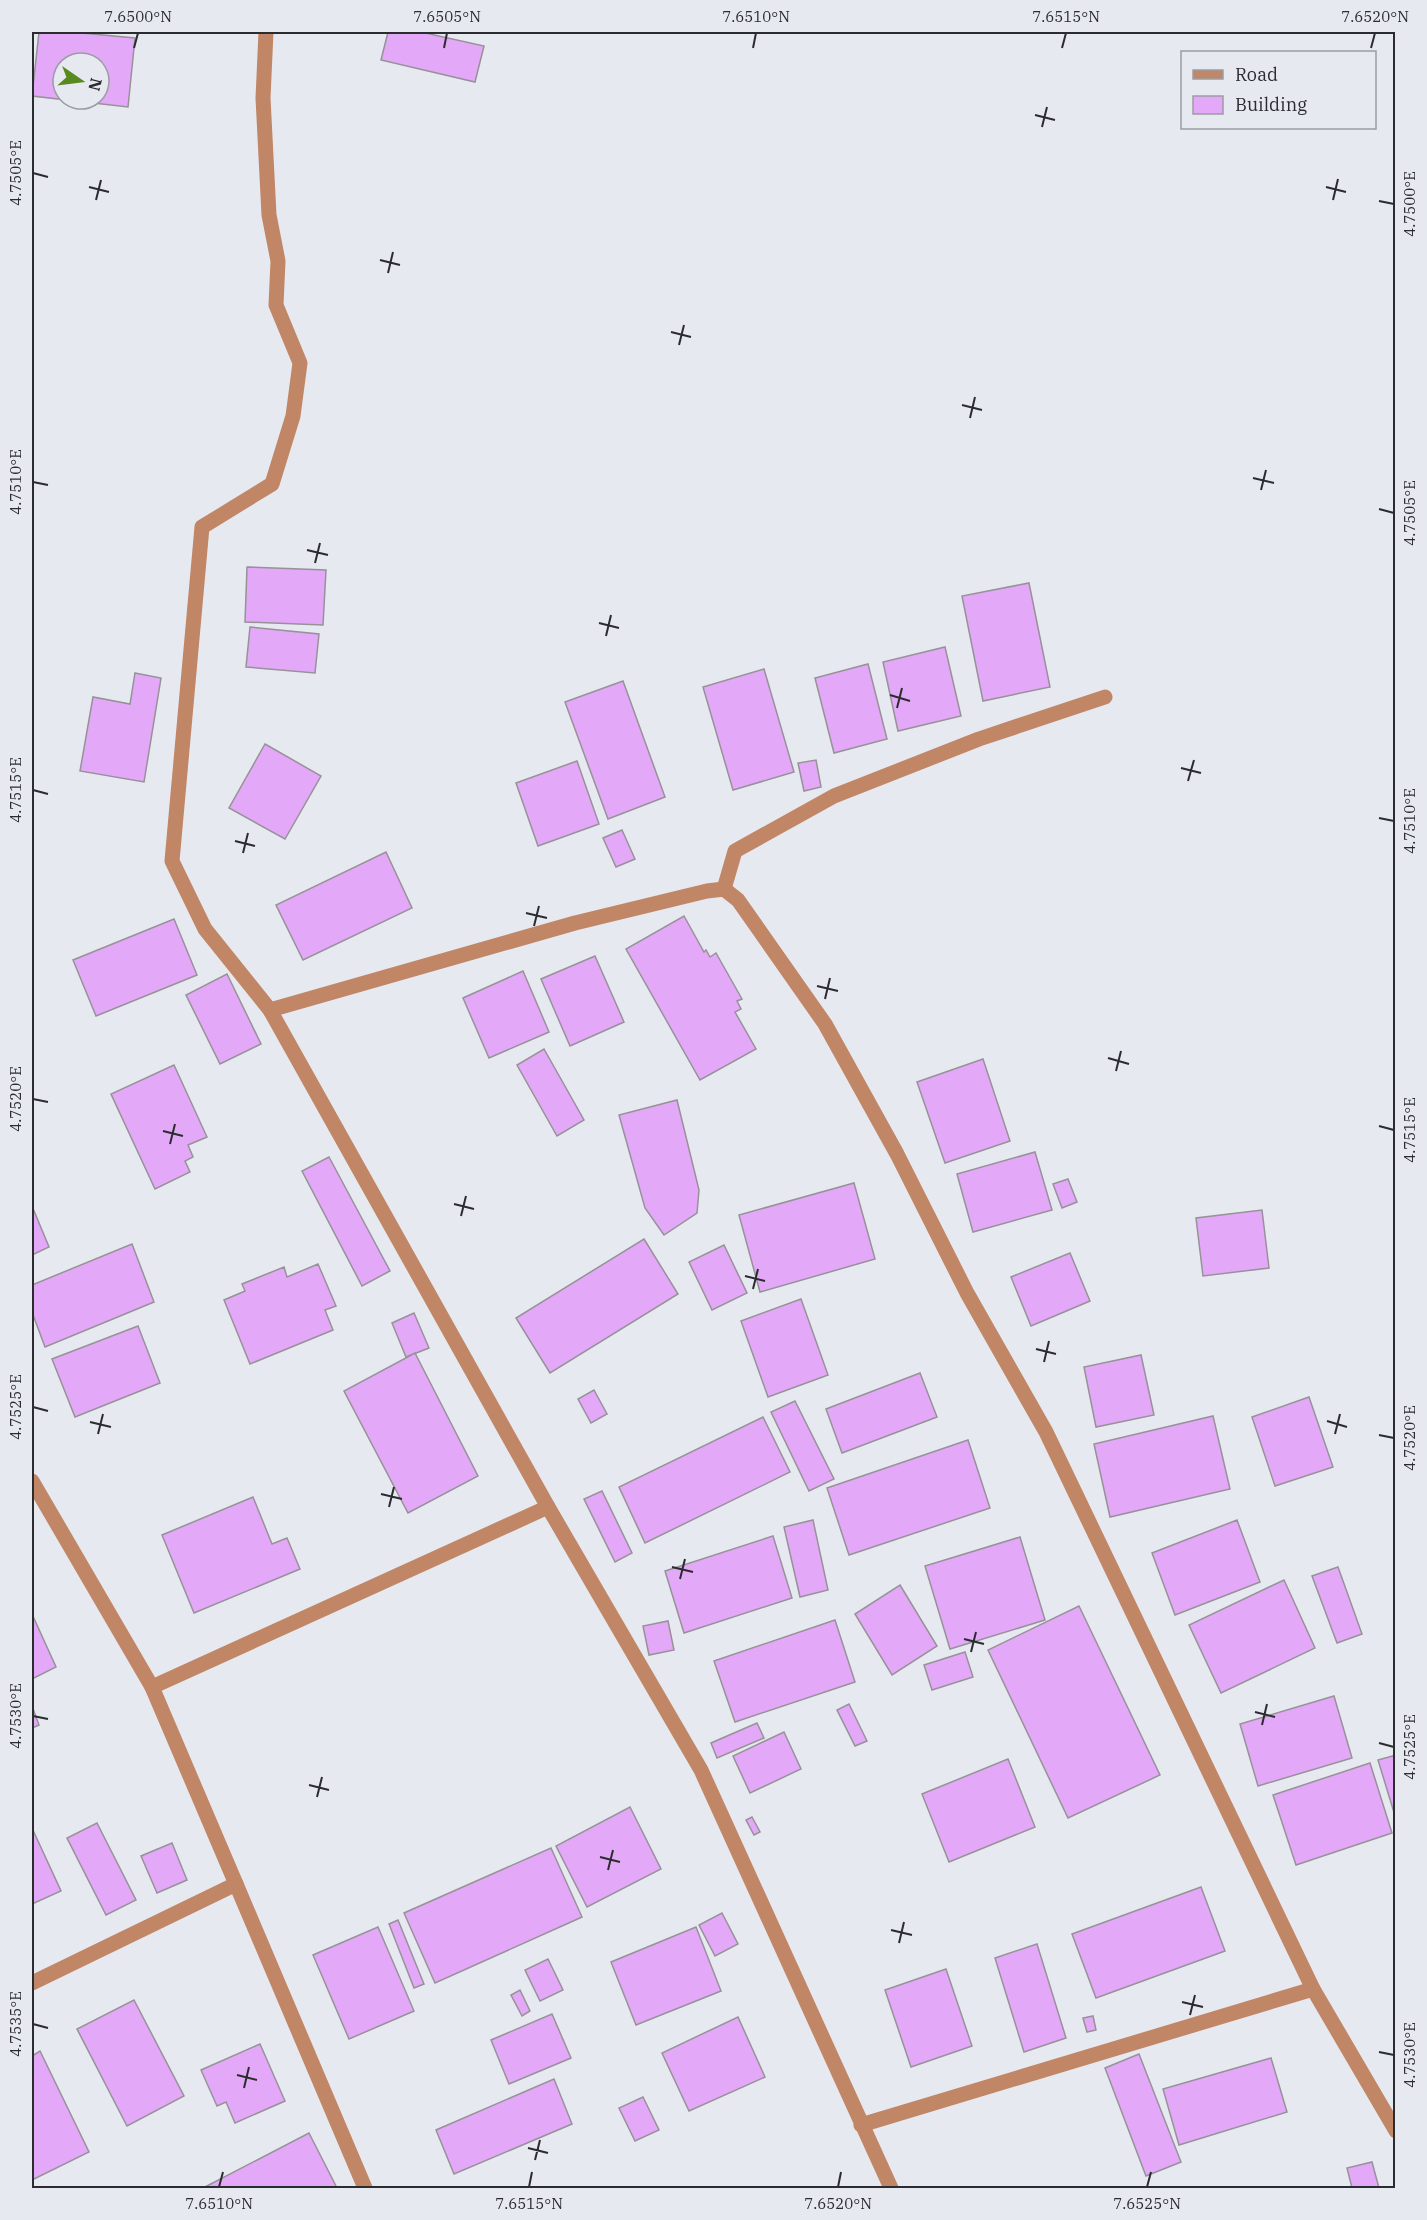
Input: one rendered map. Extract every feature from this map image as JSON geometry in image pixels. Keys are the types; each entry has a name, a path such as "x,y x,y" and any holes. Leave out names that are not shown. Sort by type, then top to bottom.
{"street":[{"path":"266,32 263,98 269,215 278,261 276,305 300,363 293,416 272,484 202,527 172,861 205,929 270,1010 548,1507 701,1770 891,2188"},
{"path":"724,888 735,851 834,796 979,739 1105,697"},
{"path":"270,1010 575,923 724,888"},
{"path":"724,888 738,900 825,1024 897,1154 967,1293 1046,1432 1313,1989 1395,2131"},
{"path":"32,1482 152,1687 365,2188"},
{"path":"152,1687 548,1507"},
{"path":"32,1983 236,1884"},
{"path":"861,2125 1313,1989"}],"building":[{"path":"39,32 71,32 135,38 128,107 111,105 111,51 51,51 51,98 32,96"},
{"path":"388,32 421,32 484,46 475,82 381,60"},
{"path":"247,567 326,570 323,625 245,622"},
{"path":"1029,583 1050,687 983,701 962,596"},
{"path":"250,627 319,634 315,673 246,667"},
{"path":"945,647 961,716 898,731 883,662"},
{"path":"868,664 887,739 834,753 815,678"},
{"path":"764,669 794,772 733,790 703,687"},
{"path":"135,673 161,678 144,782 80,771 93,697 130,704"},
{"path":"623,681 665,797 608,819 565,702"},
{"path":"265,744 321,776 285,839 229,808"},
{"path":"816,760 821,787 804,791 798,763"},
{"path":"577,761 599,824 538,846 516,783"},
{"path":"622,830 635,859 616,867 603,838"},
{"path":"386,852 412,908 303,960 276,905"},
{"path":"684,916 704,952 706,950 710,957 716,953 742,999 737,1001 741,1009 735,1012 756,1049 700,1080 626,949"},
{"path":"174,919 197,975 96,1016 73,960"},
{"path":"595,956 624,1022 570,1046 541,979"},
{"path":"523,971 549,1032 489,1058 463,998"},
{"path":"227,974 261,1044 220,1064 186,995"},
{"path":"544,1049 584,1120 557,1136 517,1065"},
{"path":"983,1059 1010,1141 945,1163 917,1082"},
{"path":"174,1065 207,1137 188,1145 193,1157 185,1161 190,1172 155,1189 111,1094"},
{"path":"677,1100 699,1190 697,1213 664,1235 645,1208 619,1115"},
{"path":"1035,1152 1052,1210 973,1232 957,1174"},
{"path":"329,1157 390,1271 362,1286 302,1171"},
{"path":"1068,1179 1077,1202 1062,1208 1053,1184"},
{"path":"854,1183 875,1259 760,1292 739,1215"},
{"path":"32,1206 49,1247 32,1255"},
{"path":"1262,1210 1269,1268 1203,1276 1196,1218"},
{"path":"644,1239 678,1294 550,1373 516,1318"},
{"path":"132,1244 154,1302 45,1347 32,1312 32,1285"},
{"path":"724,1245 747,1293 712,1310 689,1262"},
{"path":"1070,1253 1090,1301 1031,1326 1011,1277"},
{"path":"318,1264 336,1306 325,1310 333,1330 250,1364 224,1300 245,1291 242,1284 284,1267 287,1277"},
{"path":"801,1299 828,1375 768,1397 741,1321"},
{"path":"414,1313 429,1348 406,1357 392,1323"},
{"path":"138,1326 160,1383 75,1417 52,1359"},
{"path":"415,1353 478,1476 408,1513 344,1391"},
{"path":"1141,1355 1154,1415 1096,1427 1084,1367"},
{"path":"920,1373 937,1417 842,1453 826,1409"},
{"path":"594,1390 607,1414 591,1423 578,1399"},
{"path":"1309,1397 1333,1467 1275,1486 1252,1417"},
{"path":"795,1401 834,1479 809,1491 771,1412"},
{"path":"1213,1416 1230,1489 1110,1517 1094,1444"},
{"path":"763,1417 790,1472 645,1543 619,1487"},
{"path":"968,1440 990,1508 849,1555 827,1488"},
{"path":"602,1491 632,1553 615,1562 584,1499"},
{"path":"253,1497 272,1544 287,1538 300,1569 194,1613 162,1535"},
{"path":"813,1520 828,1590 800,1597 784,1527"},
{"path":"1237,1520 1260,1582 1175,1615 1152,1553"},
{"path":"773,1536 792,1598 684,1633 665,1571"},
{"path":"1020,1537 1045,1620 950,1649 925,1566"},
{"path":"1338,1567 1362,1634 1337,1643 1312,1576"},
{"path":"1284,1580 1315,1648 1221,1693 1189,1625"},
{"path":"900,1585 937,1646 892,1675 855,1614"},
{"path":"1079,1606 1160,1775 1068,1818 988,1650"},
{"path":"32,1614 56,1667 32,1679"},
{"path":"835,1620 855,1682 735,1722 714,1661"},
{"path":"668,1621 674,1650 649,1655 643,1626"},
{"path":"965,1652 973,1677 932,1690 924,1665"},
{"path":"1334,1696 1352,1758 1258,1786 1240,1724"},
{"path":"849,1704 867,1741 855,1746 837,1710"},
{"path":"32,1706 39,1725 32,1728"},
{"path":"757,1723 764,1738 717,1758 711,1743"},
{"path":"784,1732 801,1769 750,1793 733,1756"},
{"path":"1396,1755 1396,1819 1378,1760"},
{"path":"1008,1759 1035,1827 949,1862 922,1794"},
{"path":"1370,1763 1392,1833 1296,1865 1273,1795"},
{"path":"630,1807 661,1869 587,1907 556,1846"},
{"path":"752,1817 760,1832 754,1835 746,1820"},
{"path":"97,1823 136,1900 106,1915 67,1838"},
{"path":"32,1828 61,1891 32,1904"},
{"path":"172,1843 187,1880 157,1893 141,1856"},
{"path":"551,1848 582,1917 435,1983 404,1913"},
{"path":"1201,1887 1225,1951 1096,1998 1072,1934"},
{"path":"722,1913 738,1944 715,1956 699,1925"},
{"path":"398,1920 424,1984 414,1988 389,1924"},
{"path":"378,1927 414,2011 349,2039 313,1955"},
{"path":"696,1927 721,1991 636,2025 611,1962"},
{"path":"1037,1944 1066,2038 1024,2052 995,1958"},
{"path":"548,1959 563,1990 540,2001 525,1970"},
{"path":"946,1969 972,2046 911,2067 885,1990"},
{"path":"520,1990 530,2011 522,2016 511,1995"},
{"path":"134,2000 184,2096 127,2126 77,2029"},
{"path":"552,2014 571,2058 509,2084 491,2040"},
{"path":"1093,2016 1096,2030 1087,2032 1083,2018"},
{"path":"738,2017 765,2077 689,2111 662,2053"},
{"path":"260,2044 285,2101 235,2123 226,2102 217,2106 201,2070"},
{"path":"40,2051 89,2152 32,2180 32,2056"},
{"path":"1139,2054 1181,2162 1146,2176 1105,2068"},
{"path":"1271,2058 1287,2112 1179,2145 1163,2089"},
{"path":"554,2079 572,2124 454,2174 436,2130"},
{"path":"643,2097 659,2130 635,2141 619,2108"},
{"path":"309,2133 337,2188 203,2188"},
{"path":"1372,2162 1379,2188 1352,2188 1347,2168"}]}
